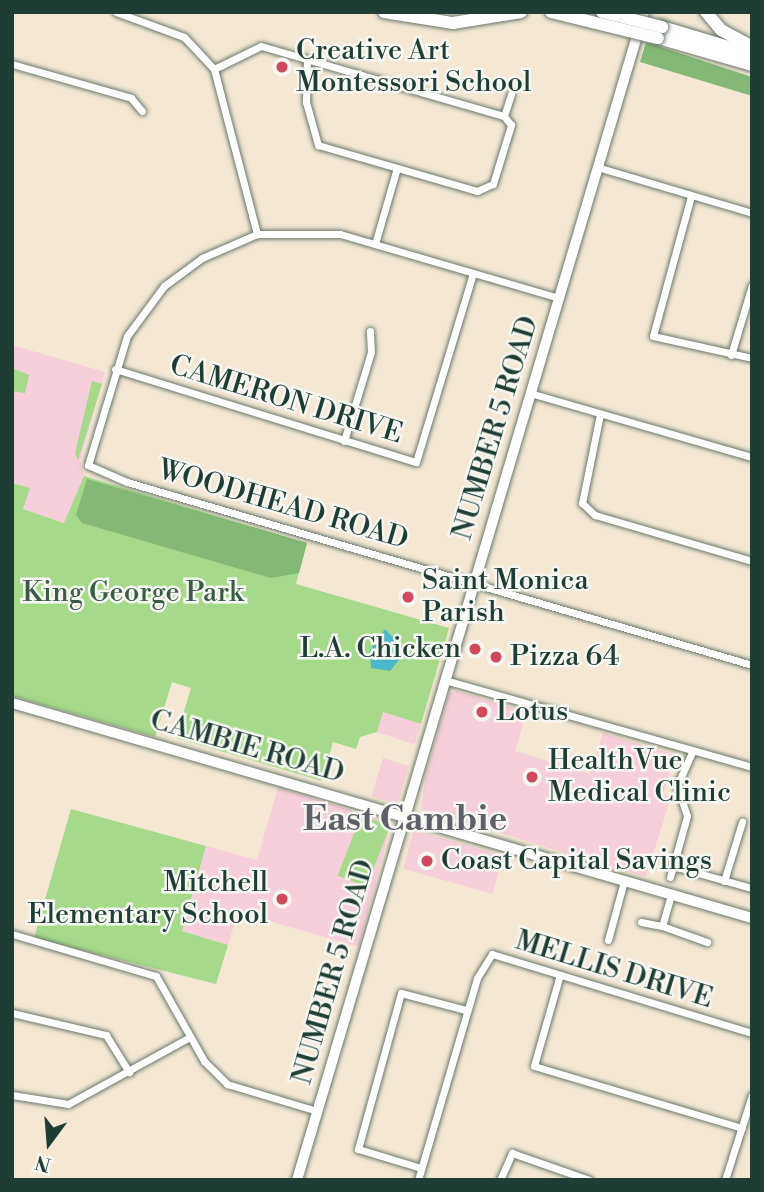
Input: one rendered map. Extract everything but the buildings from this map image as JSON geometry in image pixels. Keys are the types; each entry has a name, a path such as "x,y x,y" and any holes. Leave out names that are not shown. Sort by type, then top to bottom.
{"highway":[{"path":"384,12 453,23 521,12"},
{"path":"551,12 752,54"},
{"path":"602,12 752,65"},
{"path":"706,12 721,30 752,46"}],"main road":[{"name":"NUMBER 5 ROAD","path":"298,1180 403,816 644,12"},
{"name":"CAMBIE ROAD","path":"12,703 752,918"}],"street":[{"path":"116,12 184,37 214,69 257,234"},
{"path":"214,69 261,46 504,116 511,125 486,192 318,145 306,102 307,60"},
{"path":"12,64 131,98 142,111"},
{"path":"504,116 511,94"},
{"path":"597,167 752,213"},
{"path":"375,244 397,168"},
{"path":"691,196 653,336 752,358"},
{"path":"114,369 127,336 164,286 202,258 257,234 314,230 375,244 559,298"},
{"name":"CAMERON DRIVE","path":"114,369 416,462 473,273"},
{"path":"731,355 752,285"},
{"path":"344,441 371,352 370,331"},
{"name":"WOODHEAD ROAD","path":"114,369 88,465 752,665"},
{"path":"530,393 752,457"},
{"path":"600,414 582,503 595,515 752,561"},
{"path":"445,680 752,767"},
{"path":"670,877 687,816 677,786 692,752"},
{"path":"724,881 742,822"},
{"path":"673,866 752,888"},
{"path":"608,940 624,881"},
{"path":"662,926 671,895"},
{"path":"641,922 662,926 707,942"},
{"path":"12,934 156,976 190,1037 227,1084 317,1111"},
{"name":"MELLIS DRIVE","path":"418,1180 466,1010 492,954 559,978 752,1033"},
{"path":"559,978 534,1066 742,1128"},
{"path":"421,1168 358,1149 401,993 466,1010"},
{"path":"12,1013 106,1035 129,1072"},
{"path":"12,1095 58,1105 83,1098 190,1037"},
{"path":"725,1180 752,1095"},
{"path":"83,1098 87,1106"},
{"path":"500,1180 512,1153 589,1180"}],"shaded area":[{"path":"12,345 105,372 80,460 84,476 65,523 23,509 29,488 12,483"},
{"path":"456,691 527,712 515,751 590,774 603,733 675,755 663,795 671,797 646,877 421,809 426,773 449,693"},
{"path":"383,712 421,724 415,744 377,732"},
{"path":"383,758 409,766 397,804 371,796"},
{"path":"278,787 391,823 359,947 238,912 228,945 182,931 206,846 257,860"},
{"path":"414,830 503,856 492,894 403,868"}],"green space":[{"path":"646,42 752,77 752,96 640,62"},
{"path":"12,368 29,375 25,393 12,391"},
{"path":"92,381 102,384 78,460 75,453"},
{"name":"King George Park","path":"84,476 307,543 296,584 449,628 421,724 383,712 377,732 360,737 356,749 333,742 322,781 176,738 191,688 172,682 155,737 12,696 12,483 30,488 23,509 64,523"},
{"path":"87,479 307,543 299,573 271,578 82,523 76,515"},
{"path":"71,809 206,846 182,931 228,945 216,984 34,938"},
{"path":"361,815 390,826 367,887 338,876"}],"water":[{"path":"385,629 406,651 390,671 371,668 370,650"}],"place":[{"name":"Creative Art Montessori School","path":"282,67"},
{"name":"Saint Monica Parish","path":"408,597"},
{"name":"L.A. Chicken","path":"475,649"},
{"name":"Pizza 64","path":"496,657"},
{"name":"Lotus","path":"482,712"},
{"name":"HealthVue Medical Clinic","path":"532,777"},
{"name":"Coast Capital Savings","path":"427,861"},
{"name":"Mitchell Elementary School","path":"282,899"}],"district":[{"name":"East Cambie","path":"405,820"}]}
